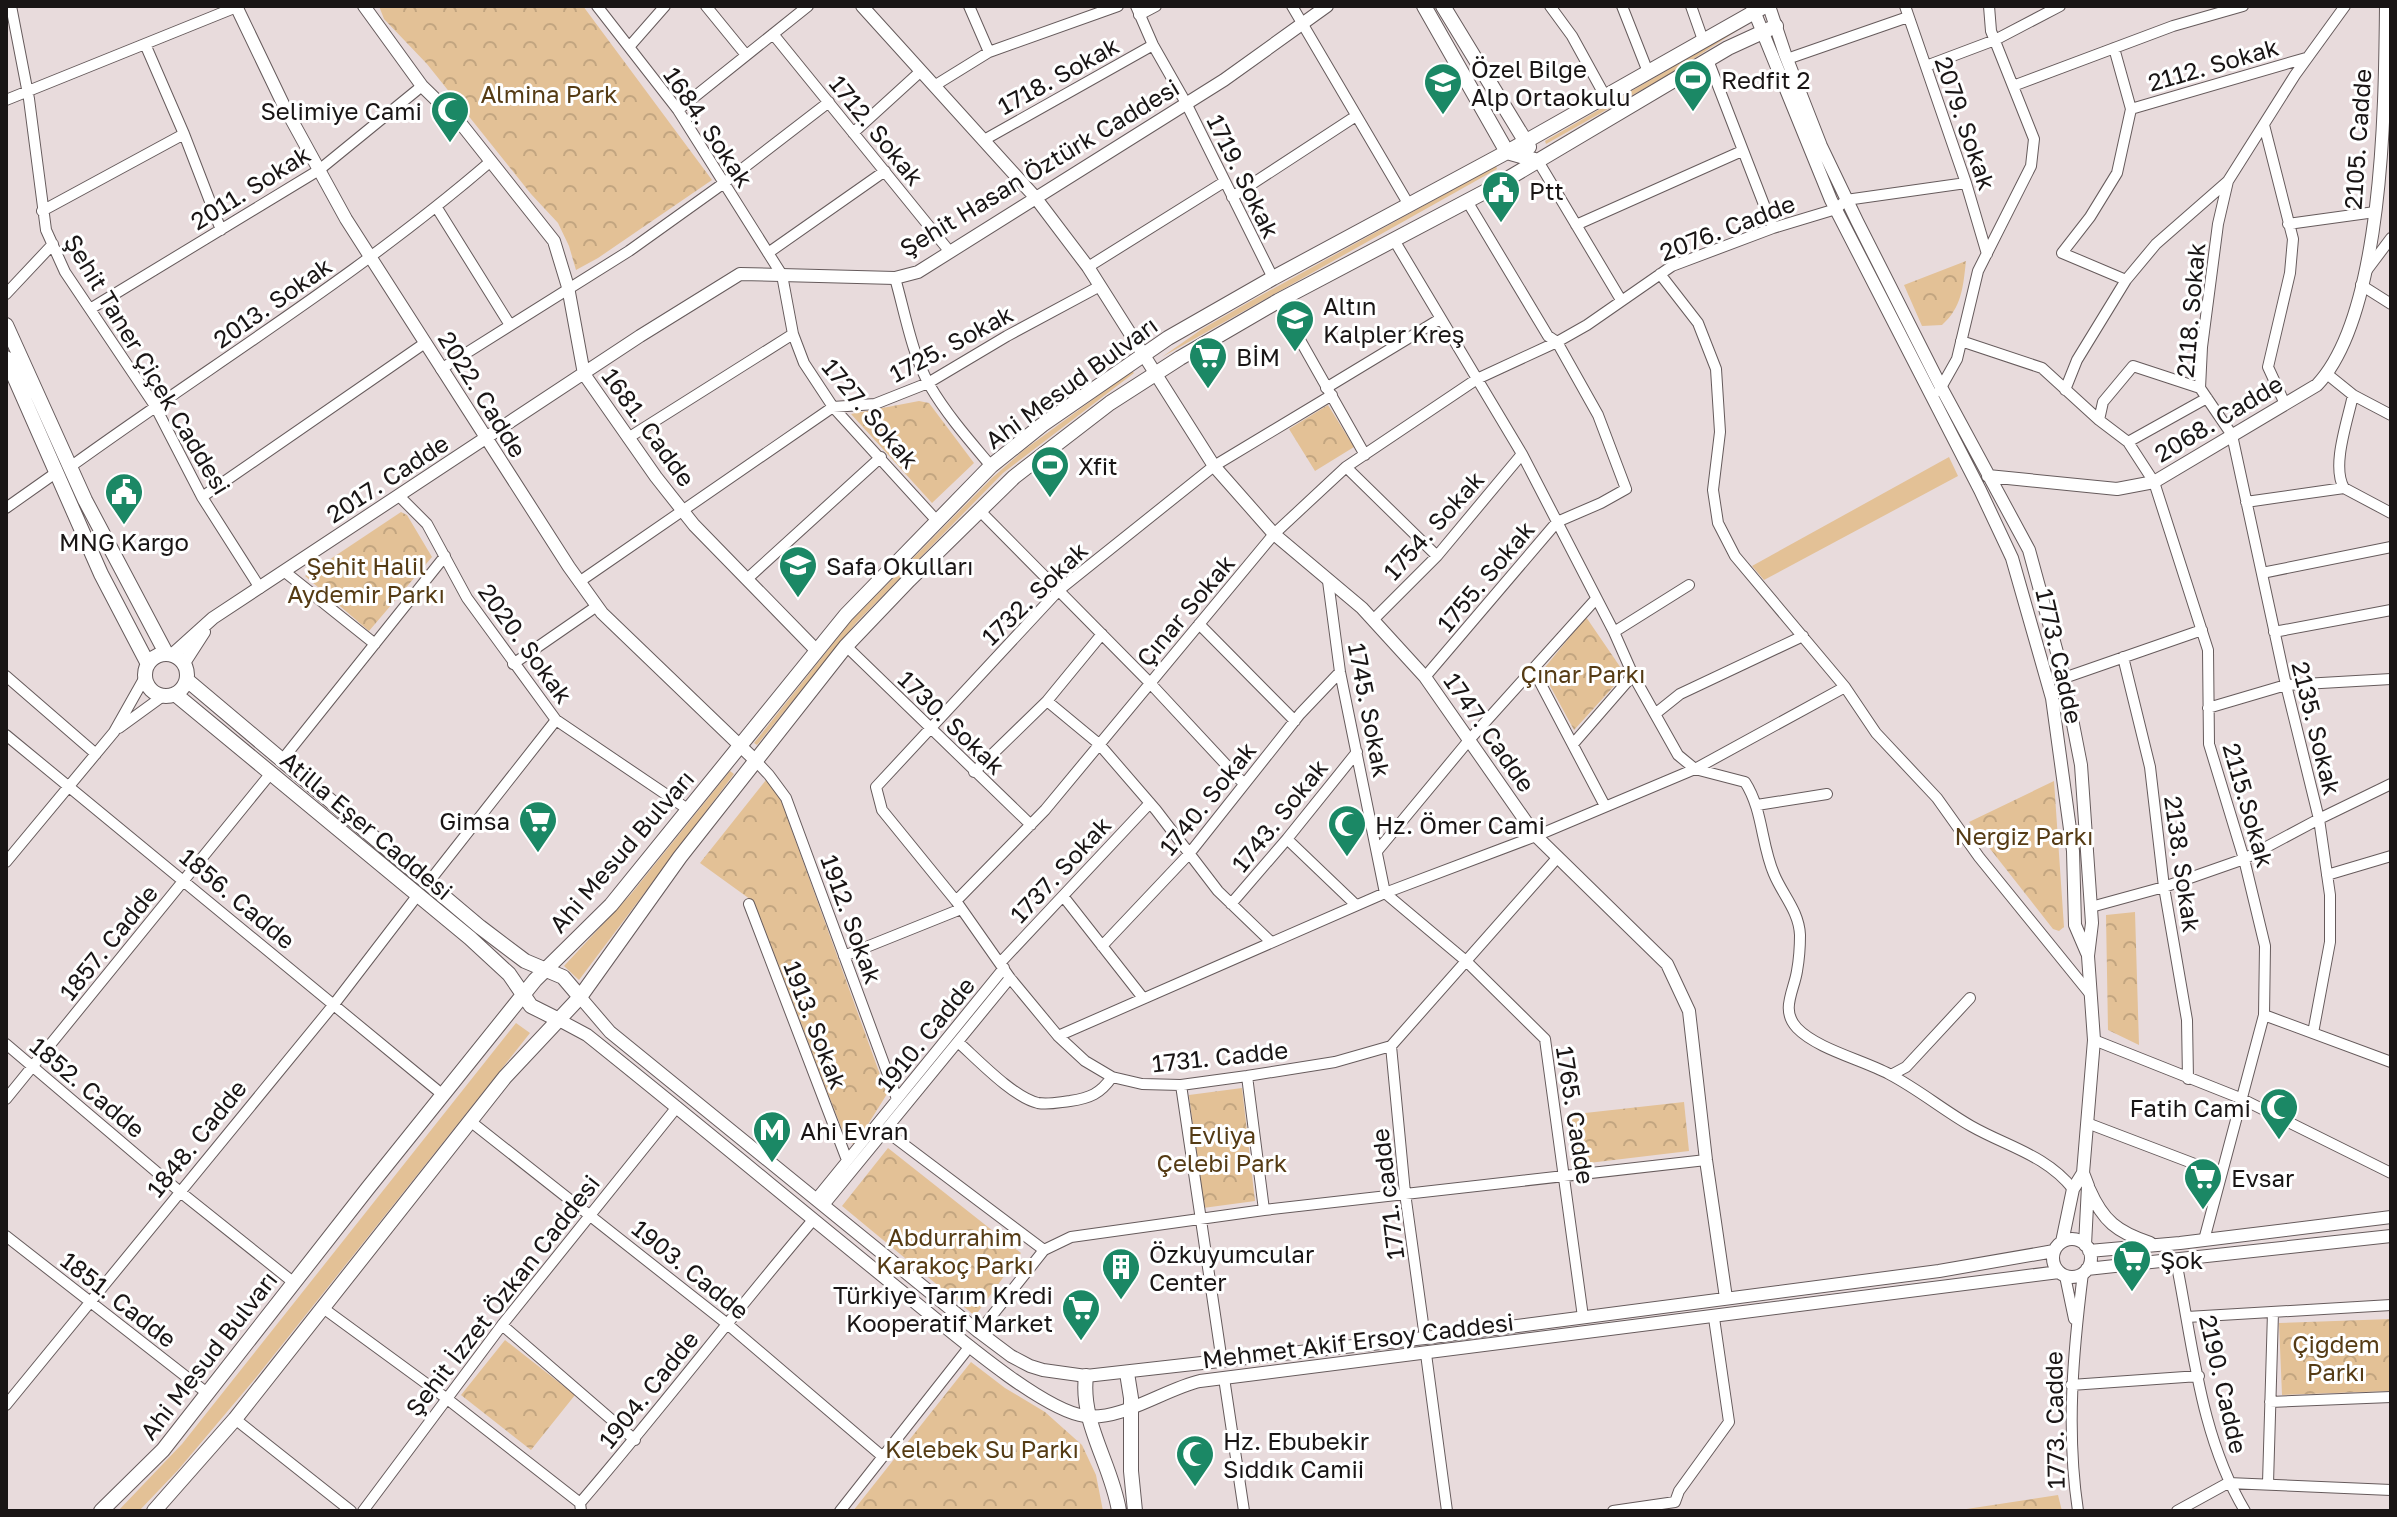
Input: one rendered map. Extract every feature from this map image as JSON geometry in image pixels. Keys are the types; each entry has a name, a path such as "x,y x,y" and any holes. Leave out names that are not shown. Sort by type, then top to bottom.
{"main road":[{"path":"1424,6 1507,152 1538,161"},
{"path":"1443,6 1538,161"},
{"name":"Ahi Mesud Bulvarı","path":"101,1511 163,1450 293,1282 545,969 611,905 816,650 884,574 991,466 1042,425 1143,354 1273,278 1525,142 1760,7"},
{"name":"Ahi Mesud Bulvarı","path":"154,1511 203,1459 519,1061 580,997 680,857 846,646 979,510 1036,458 1155,373 1278,301 1538,161 1708,60 1769,29"},
{"path":"6,325 64,470 101,574 146,670 150,689 169,695 182,690 187,680 85,500 64,470 6,358"},
{"path":"146,670 152,658 174,657"},
{"name":"Atilla Eşer Caddesi","path":"187,680 428,883 514,952 545,969"},
{"name":"Atilla Eşer Caddesi","path":"169,695 271,773 501,965 523,997"},
{"path":"545,969 568,982 580,997"},
{"path":"523,997 537,1011 559,1020"},
{"path":"1127,1373 1135,1511"},
{"path":"1086,1376 1084,1389 1088,1417 1100,1444 1119,1511"}],"street":[{"name":"Şehit Taner Çiçek Caddesi","path":"11,6 28,92 42,211 53,244 65,272 155,406 202,497 260,588"},
{"path":"6,100 237,6"},
{"name":"2022. Cadde","path":"237,6 284,106 346,219 485,440 579,582 597,606 755,760"},
{"name":"1681. Cadde","path":"364,6 422,86 462,125 554,241 568,287 584,374 628,438 683,512 816,650"},
{"name":"1684. Sokak","path":"597,6 678,110 782,275"},
{"path":"629,47 665,6"},
{"path":"706,6 746,55"},
{"path":"678,110 808,6"},
{"name":"1747. Cadde","path":"862,6 1035,197 1088,267 1214,466 1274,534 1373,620 1425,677 1536,836 1667,964 1689,1011 1726,1298"},
{"path":"969,6 989,52"},
{"path":"934,86 989,52 1118,6"},
{"path":"1137,10 1156,6"},
{"path":"1292,6 1409,205"},
{"name":"Şehit Hasan Öztürk Caddesi","path":"584,374 740,274 895,278 918,272 1224,80 1327,6"},
{"path":"1550,6 1572,36 1605,96"},
{"path":"1622,6 1648,72"},
{"path":"1691,6 1703,40"},
{"path":"1937,393 1957,359 1978,271 2031,166 2034,139 1993,36 1986,6"},
{"path":"1926,66 2060,6"},
{"path":"2013,86 2173,26 2243,6"},
{"path":"2065,390 2077,360 2126,280 2156,244 2228,181 2307,58 2345,6"},
{"name":"2105. Cadde","path":"2362,280 2375,212 2388,78 2386,6"},
{"path":"1760,7 1836,209 1937,393"},
{"name":"1719. Sokak","path":"1137,10 1273,278"},
{"path":"1787,59 1906,11"},
{"name":"2079. Sokak","path":"1906,11 1966,183 1987,254"},
{"path":"1769,29 1787,59 1821,146 1937,393"},
{"name":"1712. Sokak","path":"773,34 950,252"},
{"path":"145,44 221,230"},
{"name":"1718. Sokak","path":"984,140 1153,45"},
{"path":"2114,48 2131,109 2117,173 2090,217 2062,253 2126,280"},
{"name":"2112. Sokak","path":"2131,109 2307,58"},
{"path":"1708,60 1773,228"},
{"path":"853,133 921,71"},
{"name":"2011. Sokak","path":"90,309 319,170 422,86"},
{"path":"441,369 629,251 829,102"},
{"path":"1232,197 1356,116"},
{"path":"2264,125 2293,239 2290,273 2268,367 2285,404"},
{"path":"42,211 184,134"},
{"path":"1576,225 1742,151"},
{"name":"2013. Sokak","path":"6,508 319,295 437,208 491,161"},
{"path":"1538,161 1621,300"},
{"path":"768,253 885,171"},
{"name":"2118. Sokak","path":"2228,181 2218,224 2202,347 2204,393 2232,435"},
{"path":"1088,267 1224,182"},
{"path":"1846,200 1966,183"},
{"name":"2076. Cadde","path":"1477,379 1587,325 1672,266 1773,228 1836,209 1846,200"},
{"path":"1467,201 1548,336 1557,342"},
{"path":"437,208 510,325"},
{"path":"2288,224 2375,212"},
{"name":"2068. Cadde","path":"1973,475 2117,489 2154,482 2317,385 2338,356 2357,304 2362,280 2391,238"},
{"path":"1394,240 1522,454 1633,675 1678,755 1695,769 1745,782 1757,805 1765,849 1774,876 1794,909 1800,933 1797,973 1789,1001 1789,1015 1797,1028 1817,1041 1891,1075 1973,1127 2036,1156 2063,1176 2073,1189"},
{"path":"6,294 53,244"},
{"path":"1660,274 1698,323 1716,369 1720,432 1713,490 1718,523 1735,556 1845,687 1876,733 1937,798 1979,857 2091,995"},
{"name":"1727. Sokak","path":"782,275 793,334 804,363 833,407 937,521"},
{"path":"895,278 928,383 954,422 991,466"},
{"path":"2362,280 2391,304"},
{"name":"1725. Sokak","path":"833,407 875,404 928,383 1100,286"},
{"path":"1278,301 1365,455"},
{"name":"1732. Sokak","path":"928,728 1059,590 1214,466 1440,319"},
{"path":"628,438 793,334"},
{"name":"2115.Sokak","path":"1961,341 2042,368 2128,442 2154,482 2208,650 2209,744 2244,859 2265,946 2264,1015 2204,1240"},
{"name":"1755. Sokak","path":"1425,677 1557,522 1626,489 1598,415 1557,342"},
{"path":"202,497 425,343"},
{"path":"2099,420 2103,402 2123,374 2133,366 2204,393"},
{"name":"2017. Cadde","path":"174,657 213,618 584,374"},
{"path":"2327,374 2353,395 2391,415"},
{"name":"Çınar Sokak","path":"959,905 1031,825 1274,534 1346,467 1477,379"},
{"name":"1773. Cadde","path":"1937,393 2012,558 2052,698 2073,851 2075,925 2088,956"},
{"name":"1773. Cadde","path":"1937,393 1991,476 2029,550 2064,678 2081,765 2092,923 2088,956 2094,1040 2083,1173 2088,1186 2087,1248"},
{"path":"2128,442 2204,393"},
{"path":"2353,395 2338,466 2340,480 2344,488 2391,513"},
{"path":"579,582 833,407"},
{"name":"2135. Sokak","path":"2232,435 2286,685 2319,819 2327,875 2330,942 2313,1033"},
{"name":"1754. Sokak","path":"1373,620 1437,556 1522,454"},
{"path":"747,579 881,457"},
{"path":"1346,467 1437,556"},
{"path":"2246,502 2344,488"},
{"name":"2020. Sokak","path":"400,497 427,524 467,598 556,720 689,810"},
{"path":"979,510 1150,683 1244,784"},
{"path":"2262,573 2391,547"},
{"path":"282,760 445,556"},
{"path":"285,572 375,644"},
{"name":"1745. Sokak","path":"1328,581 1340,672 1385,893"},
{"path":"1614,632 1689,585"},
{"path":"1378,850 1470,739 1595,600"},
{"path":"513,664 597,606"},
{"path":"2274,632 2391,610"},
{"path":"1199,624 1295,721"},
{"path":"2064,678 2202,630"},
{"path":"974,772 1047,701 1102,634"},
{"path":"1655,714 1680,694 1803,636"},
{"name":"1730. Sokak","path":"846,646 1031,825"},
{"name":"2138. Sokak","path":"2123,657 2150,767 2164,887 2187,1020 2188,1079"},
{"path":"7,860 114,732 146,670"},
{"path":"1534,671 1605,806"},
{"name":"1740. Sokak","path":"1102,946 1189,854 1295,721 1340,672"},
{"path":"1573,744 1633,675"},
{"path":"6,676 96,754"},
{"path":"2208,708 2286,685 2391,679"},
{"path":"1058,1036 1356,905 1536,836 1695,769 1845,687"},
{"path":"114,732 169,695"},
{"path":"1047,701 1099,744 1231,904 1271,942"},
{"path":"428,883 556,720"},
{"name":"1731. Cadde","path":"928,728 876,787 882,810 1058,1036 1085,1061 1112,1077 1142,1084 1181,1085 1335,1062 1391,1046"},
{"name":"1856. Cadde","path":"6,735 443,1095"},
{"name":"1743. Sokak","path":"1231,904 1357,752"},
{"name":"1912. Sokak","path":"755,760 786,798 897,1099"},
{"name":"1857. Cadde","path":"6,1099 271,773"},
{"path":"2091,907 2164,887 2244,859 2391,784"},
{"path":"1757,805 1827,794"},
{"name":"1737. Sokak","path":"1005,970 1063,896 1150,803"},
{"path":"1287,839 1356,905"},
{"path":"2327,875 2391,856"},
{"path":"1391,1046 1558,857"},
{"name":"1765. Cadde","path":"1385,893 1466,961 1545,1039 1583,1317"},
{"name":"1848. Cadde","path":"6,1405 335,1003 417,896"},
{"path":"1063,896 1143,998"},
{"name":"1913. Sokak","path":"749,904 847,1160"},
{"path":"844,956 959,905"},
{"name":"1910. Cadde","path":"820,1202 886,1131 958,1042 1005,970"},
{"name":"1910. Cadde","path":"820,1202 847,1160 1005,970"},
{"name":"Mehmet Akif Ersoy Caddesi","path":"580,997 610,1032 979,1332 1011,1356 1043,1370 1086,1376 1127,1373 1425,1338 1939,1271 2058,1247"},
{"path":"1891,1075 1906,1067 1970,998"},
{"path":"2264,1015 2391,1062"},
{"path":"559,1020 587,1035 970,1346 1038,1396 1088,1417"},
{"path":"2094,1040 2240,1098 2391,1173"},
{"path":"958,1042 1019,1093 1035,1102 1046,1104 1087,1099 1101,1091 1112,1077"},
{"name":"1852. Cadde","path":"6,1044 179,1191 293,1282"},
{"name":"1771. cadde","path":"1391,1046 1405,1193 1425,1338"},
{"path":"1247,1076 1264,1210"},
{"path":"1181,1085 1222,1362"},
{"name":"Şehit İzzet Özkan Caddesi","path":"363,1511 502,1325 677,1107"},
{"name":"1903. Cadde","path":"470,1121 726,1323 882,1456"},
{"path":"2087,1123 2221,1174"},
{"path":"886,1131 1044,1250"},
{"path":"979,1332 1044,1250 1071,1237 1264,1210 1706,1160"},
{"name":"1773. Cadde","path":"2058,1247 2073,1189 2083,1173"},
{"path":"2088,1186 2105,1217 2119,1230 2157,1245"},
{"path":"2076,1329 2062,1274 2054,1263 2058,1247 2074,1240 2087,1248 2157,1245 2390,1214"},
{"name":"1904. Cadde","path":"581,1507 726,1323 813,1220"},
{"name":"1851. Cadde","path":"6,1236 207,1393"},
{"path":"2062,1274 2077,1276 2085,1271 2391,1236"},
{"path":"2076,1329 2085,1271 2090,1263 2087,1248"},
{"name":"2190. Cadde","path":"2176,1261 2210,1432 2228,1483 2245,1511"},
{"name":"Mehmet Akif Ersoy Caddesi","path":"1088,1417 1131,1407 1191,1383 1224,1378 2062,1274"},
{"path":"2187,1317 2391,1305"},
{"path":"323,1308 446,1398 581,1507"},
{"path":"2268,1483 2273,1312"},
{"path":"1613,1511 1675,1507 1679,1491 1729,1422 1714,1318"},
{"path":"502,1325 635,1440"},
{"name":"1773. Cadde","path":"2076,1329 2071,1385 2071,1461 2078,1511"},
{"path":"840,1511 970,1346"},
{"path":"1426,1354 1447,1511"},
{"path":"2071,1385 2199,1376"},
{"path":"1224,1378 1244,1511"},
{"path":"2270,1402 2391,1397"},
{"path":"235,1419 351,1511"},
{"path":"2177,1511 2228,1483 2391,1490"}],"green space":[{"name":"Almina Park","path":"379,6 583,6 712,180 576,270 558,223 427,64 384,19"},
{"path":"1749,23 1670,74 1546,144 1545,141"},
{"path":"1496,166 1497,169 1162,357 1249,302"},
{"path":"1966,261 1962,288 1954,311 1942,325 1922,326 1904,285"},
{"path":"1132,371 1134,373 1003,473 856,623 757,745 754,743 851,621 992,478 1024,450"},
{"path":"919,401 929,403 974,463 932,503 851,414"},
{"path":"1328,405 1354,447 1315,471 1289,429"},
{"path":"1949,457 1958,476 1764,580 1752,566"},
{"name":"Şehit Halil Aydemir Parkı","path":"401,512 407,515 432,557 369,631 305,576"},
{"name":"Çınar Parkı","path":"1586,617 1625,674 1574,730 1542,671"},
{"path":"730,771 734,774 579,980 564,966 631,894"},
{"path":"766,780 778,792 887,1094 855,1145 846,1140 754,902 700,863"},
{"name":"Nergiz Parkı","path":"2054,781 2064,927 2059,931 2053,929 1969,822"},
{"path":"2135,912 2139,1045 2108,1030 2106,915"},
{"path":"516,1023 530,1033 258,1375 139,1511 118,1511 182,1444"},
{"name":"Evliya Çelebi Park","path":"1242,1088 1255,1201 1203,1208 1189,1095"},
{"path":"1684,1102 1689,1151 1572,1165 1567,1115"},
{"name":"Abdurrahim Karakoç Parkı","path":"888,1148 1021,1253 975,1316 842,1206"},
{"name":"Çiğdem Parkı","path":"2391,1319 2391,1391 2282,1395 2279,1323"},
{"path":"505,1340 575,1395 531,1450 461,1395"},
{"name":"Kelebek Su Parkı","path":"971,1362 1005,1388 1045,1412 1082,1445 1096,1475 1103,1511 853,1511"},
{"path":"2058,1495 2062,1511 1960,1510"}],"place":[{"name":"Redfit 2","path":"1693,113"},
{"name":"Özel Bilge Alp Ortaokulu","path":"1443,116"},
{"name":"Selimiye Cami","path":"450,144"},
{"name":"Ptt","path":"1501,224"},
{"name":"Altın Kalpler Kreş","path":"1295,353"},
{"name":"BİM","path":"1208,390"},
{"name":"Xfit","path":"1050,499"},
{"name":"MNG Kargo","path":"124,526"},
{"name":"Safa Okulları","path":"798,599"},
{"name":"Gimsa","path":"538,854"},
{"name":"Hz. Ömer Cami","path":"1347,858"},
{"name":"Fatih Cami","path":"2279,1141"},
{"name":"Ahi Evran","path":"772,1164"},
{"name":"Evsar","path":"2203,1211"},
{"name":"Şok","path":"2132,1293"},
{"name":"Özkuyumcular Center","path":"1121,1301"},
{"name":"Türkiye Tarım Kredi Kooperatif Market","path":"1081,1342"},
{"name":"Hz. Ebubekir Sıddık Camii","path":"1195,1488"}]}
